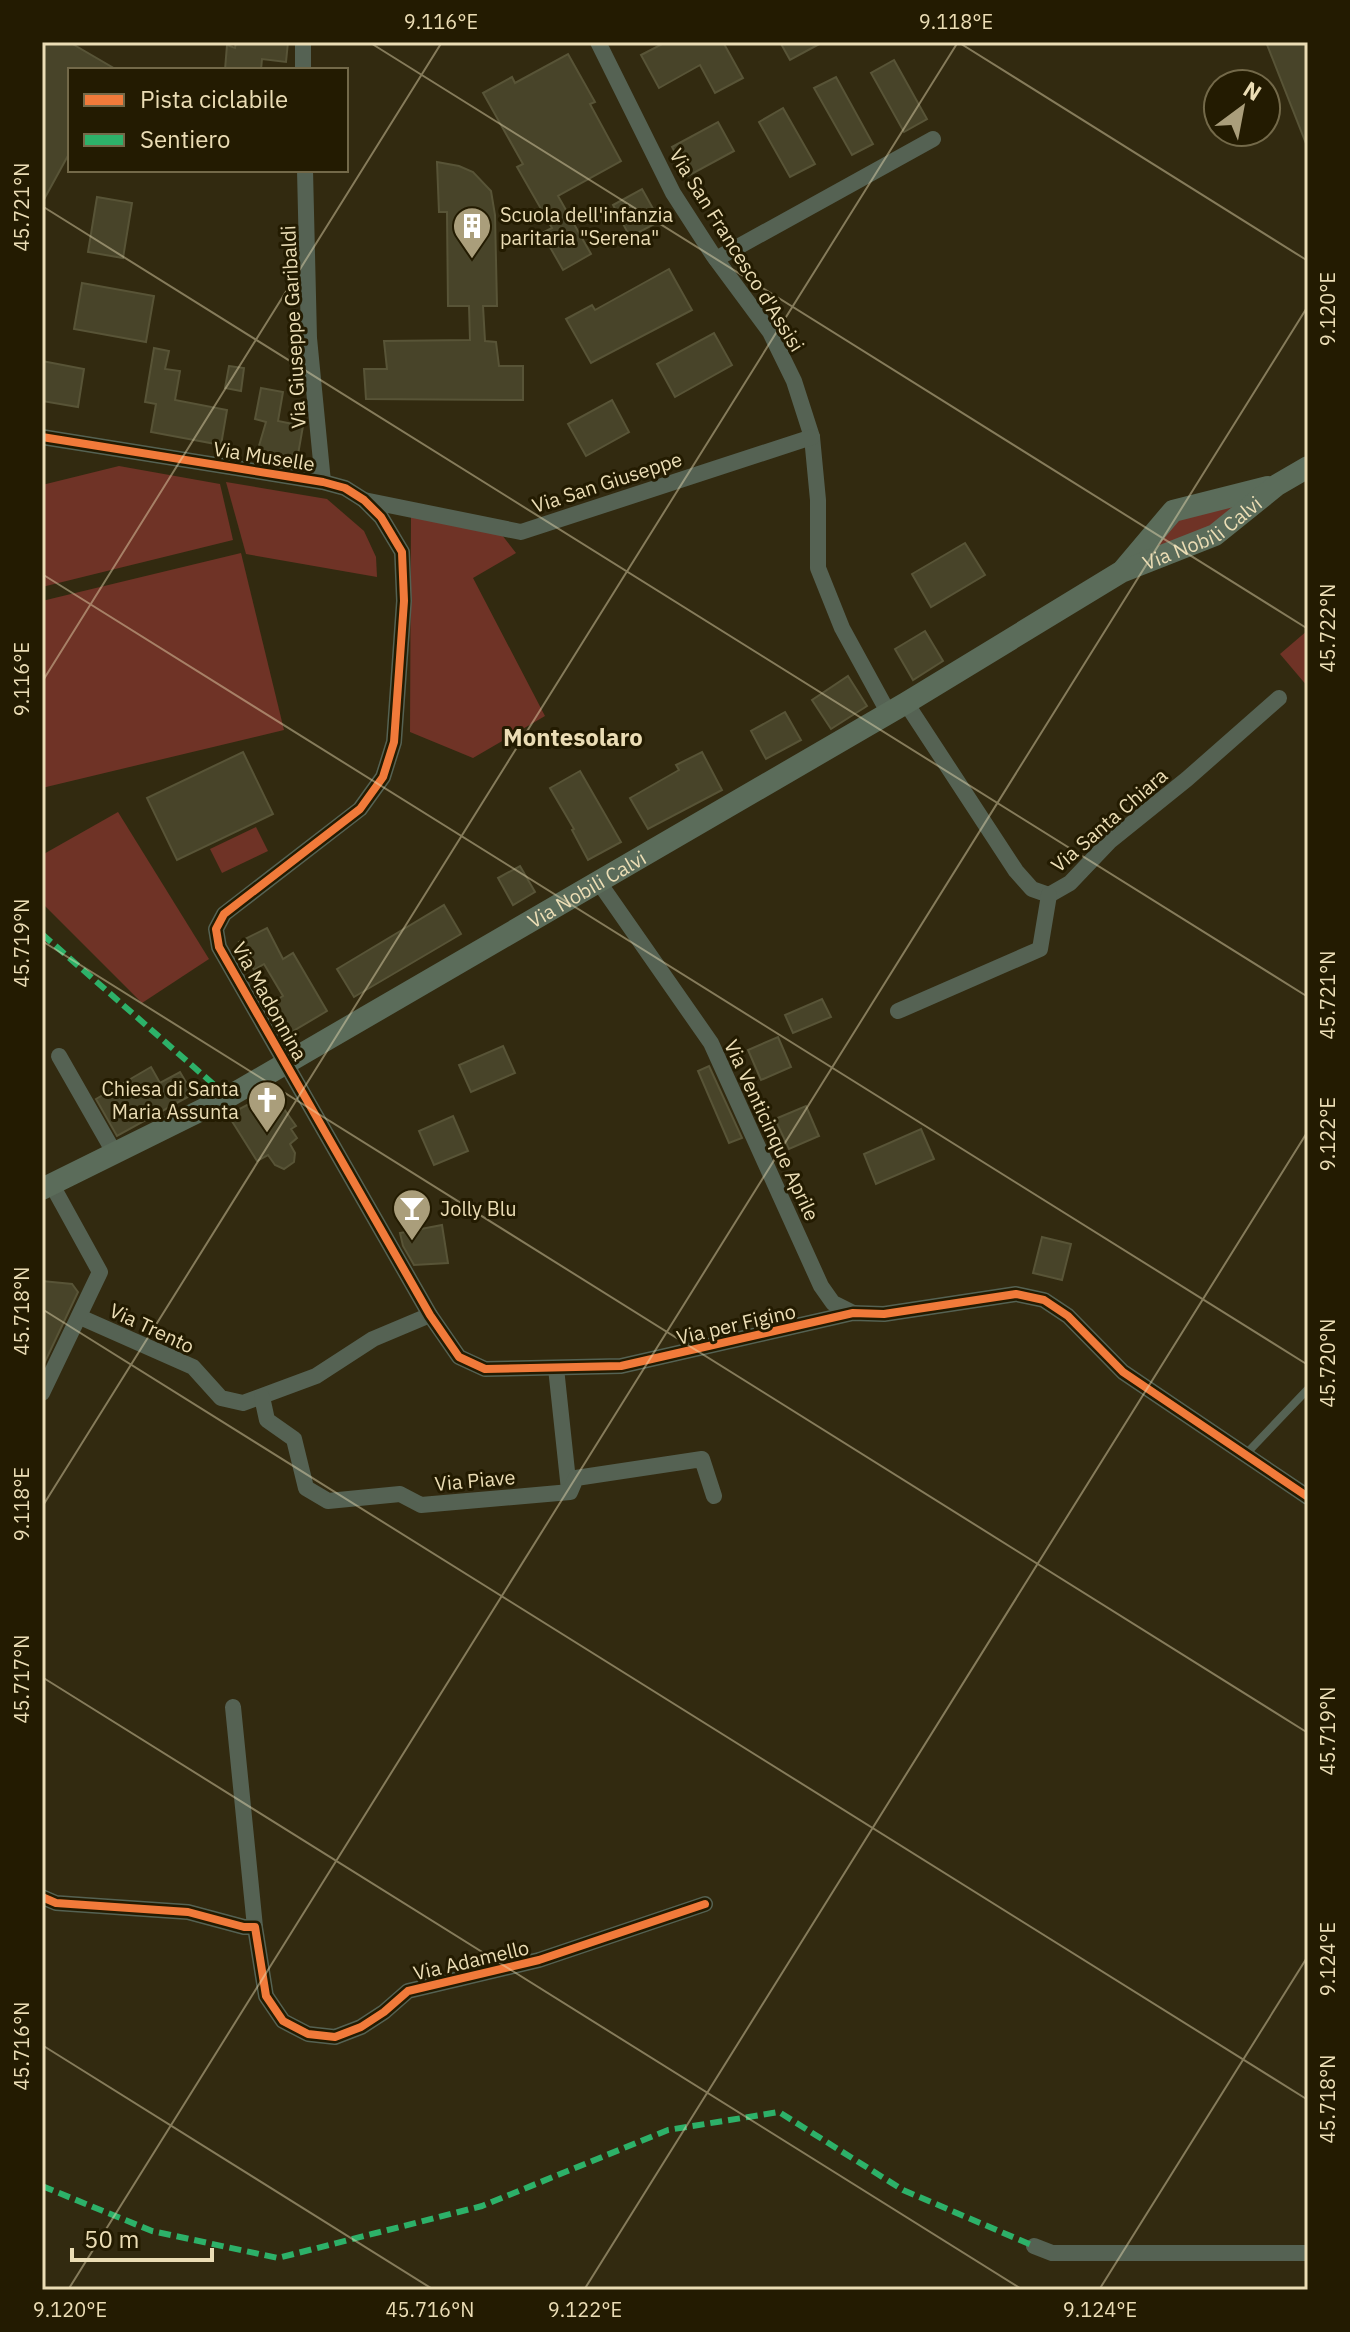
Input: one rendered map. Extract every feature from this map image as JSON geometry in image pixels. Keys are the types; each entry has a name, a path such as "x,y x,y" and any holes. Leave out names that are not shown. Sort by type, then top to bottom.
{"main road":[{"name":"Via Nobili Calvi","path":"47,1187 228,1097 897,708 1121,572 1215,535 1277,485 1308,467"},
{"name":"Via Nobili Calvi","path":"1121,572 1173,511 1277,485"}],"street":[{"path":"303,42 303,68"},
{"name":"Via San Francesco d'Assisi","path":"598,42 673,193 716,259 770,332 794,381 812,437 818,500 818,568 842,628 1016,871 1032,889 1049,895"},
{"path":"716,259 933,139"},
{"name":"Via Giuseppe Garibaldi","path":"305,172 309,338 323,482"},
{"name":"Via Muselle","path":"42,437 345,488 364,500 381,517 402,552 404,601"},
{"name":"Via San Giuseppe","path":"364,500 521,532 812,437"},
{"name":"Via Madonnina","path":"404,601 394,742 383,777 360,809 224,914 216,929 219,947 430,1315"},
{"name":"Via Santa Chiara","path":"898,1011 1040,949 1049,895 1070,883 1110,841 1187,779 1279,698"},
{"name":"Via Venticinque Aprile","path":"598,881 711,1043 821,1286 833,1303 853,1313"},
{"path":"59,1056 115,1154"},
{"path":"42,1393 100,1272 47,1187"},
{"name":"Via per Figino","path":"430,1315 459,1357 485,1369 621,1366 853,1313 884,1314 1016,1294 1044,1300 1068,1316 1123,1372 1308,1497"},
{"path":"262,1397 316,1376 373,1339 430,1315"},
{"name":"Via Trento","path":"80,1317 193,1367 221,1398 243,1403 262,1397"},
{"path":"556,1368 570,1492"},
{"name":"Via Piave","path":"262,1397 267,1420 294,1439 306,1488 328,1501 400,1494 421,1505 570,1492 576,1478 702,1459 714,1496"},
{"name":"Via Adamello","path":"233,1707 255,1927 266,1996 283,2021 308,2034 335,2037 361,2027 408,1991 539,1960 705,1904"},
{"path":"42,1897 56,1903 188,1912 244,1927 255,1927"},
{"path":"1034,2246 1052,2253 1308,2253"}],"lane":[{"path":"1245,1455 1308,1389"}],"shaded area":[{"path":"119,466 220,484 233,540 42,587 42,485"},
{"path":"226,482 327,499 364,531 376,557 377,577 246,554"},
{"path":"1250,498 1206,531 1142,556 1175,516"},
{"path":"411,516 502,535 516,553 473,578 545,716 473,758 410,732"},
{"path":"241,553 284,730 42,788 42,601"},
{"path":"1308,630 1308,687 1280,654"},
{"path":"118,812 209,959 142,1003 42,903 42,855"},
{"path":"256,827 268,851 222,873 210,849"}],"building":[{"path":"46,42 69,42 114,68 68,68 68,156 42,203 42,50"},
{"path":"236,42 288,42 286,62 262,59 261,68 225,68 227,45 235,48"},
{"path":"666,42 723,42 743,78 715,93 700,65 659,88 641,55"},
{"path":"780,42 823,42 790,60"},
{"path":"1266,42 1308,42 1308,146 1282,83 1282,68 1276,68"},
{"path":"568,54 595,102 590,104 621,161 558,196 591,254 563,270 542,233 552,228 517,167 523,164 483,93 512,77 515,83"},
{"path":"894,60 927,119 904,132 871,73"},
{"path":"836,77 873,144 852,155 814,88"},
{"path":"783,108 815,164 790,177 759,122"},
{"path":"718,122 734,151 688,176 672,147"},
{"name":"Scuola dell'infanzia paritaria \"Serena\"","path":"437,162 473,172 491,191 495,215 497,306 483,306 485,341 496,342 499,366 523,366 523,400 366,399 364,369 387,369 384,341 470,340 469,306 448,306 447,212 439,212"},
{"path":"642,189 660,221 630,237 613,205"},
{"path":"97,197 132,203 123,258 88,252"},
{"path":"669,269 692,310 591,363 566,319 592,305 595,310"},
{"path":"82,283 154,296 146,342 74,329"},
{"path":"714,333 732,365 675,397 657,364"},
{"path":"154,348 169,351 165,369 180,371 175,400 227,410 221,445 151,432 156,404 145,402"},
{"path":"42,361 84,369 78,407 42,401"},
{"path":"229,366 244,368 241,391 225,388"},
{"path":"261,388 283,392 278,421 303,426 296,466 256,456 266,422 255,419"},
{"path":"612,400 629,432 586,456 568,424"},
{"path":"965,543 985,575 931,607 912,574"},
{"path":"925,631 943,661 913,680 895,649"},
{"path":"848,676 867,706 831,729 812,700"},
{"path":"785,712 801,740 766,759 751,731"},
{"path":"243,752 273,814 177,860 147,798"},
{"path":"702,752 722,790 648,829 630,798 679,770 676,765"},
{"path":"580,771 621,842 588,860 550,788"},
{"path":"520,866 535,892 513,905 498,878"},
{"path":"444,905 461,934 354,997 337,969"},
{"path":"267,928 283,959 293,953 327,1011 283,1037 266,1006 283,996 264,964 254,970 239,942"},
{"path":"822,999 831,1017 793,1033 785,1015"},
{"path":"778,1037 791,1067 761,1080 748,1050"},
{"path":"503,1046 515,1073 471,1092 459,1065"},
{"path":"709,1066 742,1138 729,1143 698,1071"},
{"path":"151,1067 160,1083 180,1072 193,1094 117,1136 96,1099"},
{"name":"Chiesa di Santa Maria Assunta","path":"272,1092 296,1126 291,1129 297,1138 290,1144 295,1153 294,1162 284,1169 275,1165 268,1155 257,1161 228,1115"},
{"path":"806,1106 819,1136 789,1149 775,1119"},
{"path":"453,1116 468,1151 434,1165 419,1131"},
{"path":"921,1129 934,1159 876,1184 864,1154"},
{"name":"Jolly Blu","path":"442,1225 448,1263 414,1265 403,1246 400,1233"},
{"path":"1042,1237 1071,1244 1062,1280 1033,1273"},
{"path":"42,1281 72,1284 78,1292 42,1368"}],"marked path":[{"path":"42,934 228,1097"},
{"path":"42,2186 152,2231 278,2258 482,2206 668,2130 779,2112 903,2190 1034,2246"}],"cycle path":[{"path":"42,437 345,488 364,500 381,517 402,552 404,601 394,742 383,777 360,809 224,914 216,929 219,947 430,1315 459,1357 485,1369 621,1366 853,1313 884,1314 1016,1294 1044,1300 1068,1316 1123,1372 1308,1497"},
{"path":"42,1897 56,1903 188,1912 244,1927 255,1927 266,1996 283,2021 308,2034 335,2037 361,2027 408,1991 539,1960 705,1904"}],"place":[{"name":"Scuola dell'infanzia paritaria \"Serena\"","path":"472,260"},
{"name":"Chiesa di Santa Maria Assunta","path":"267,1134"},
{"name":"Jolly Blu","path":"412,1242"}],"district":[{"name":"Montesolaro","path":"573,737"}]}
